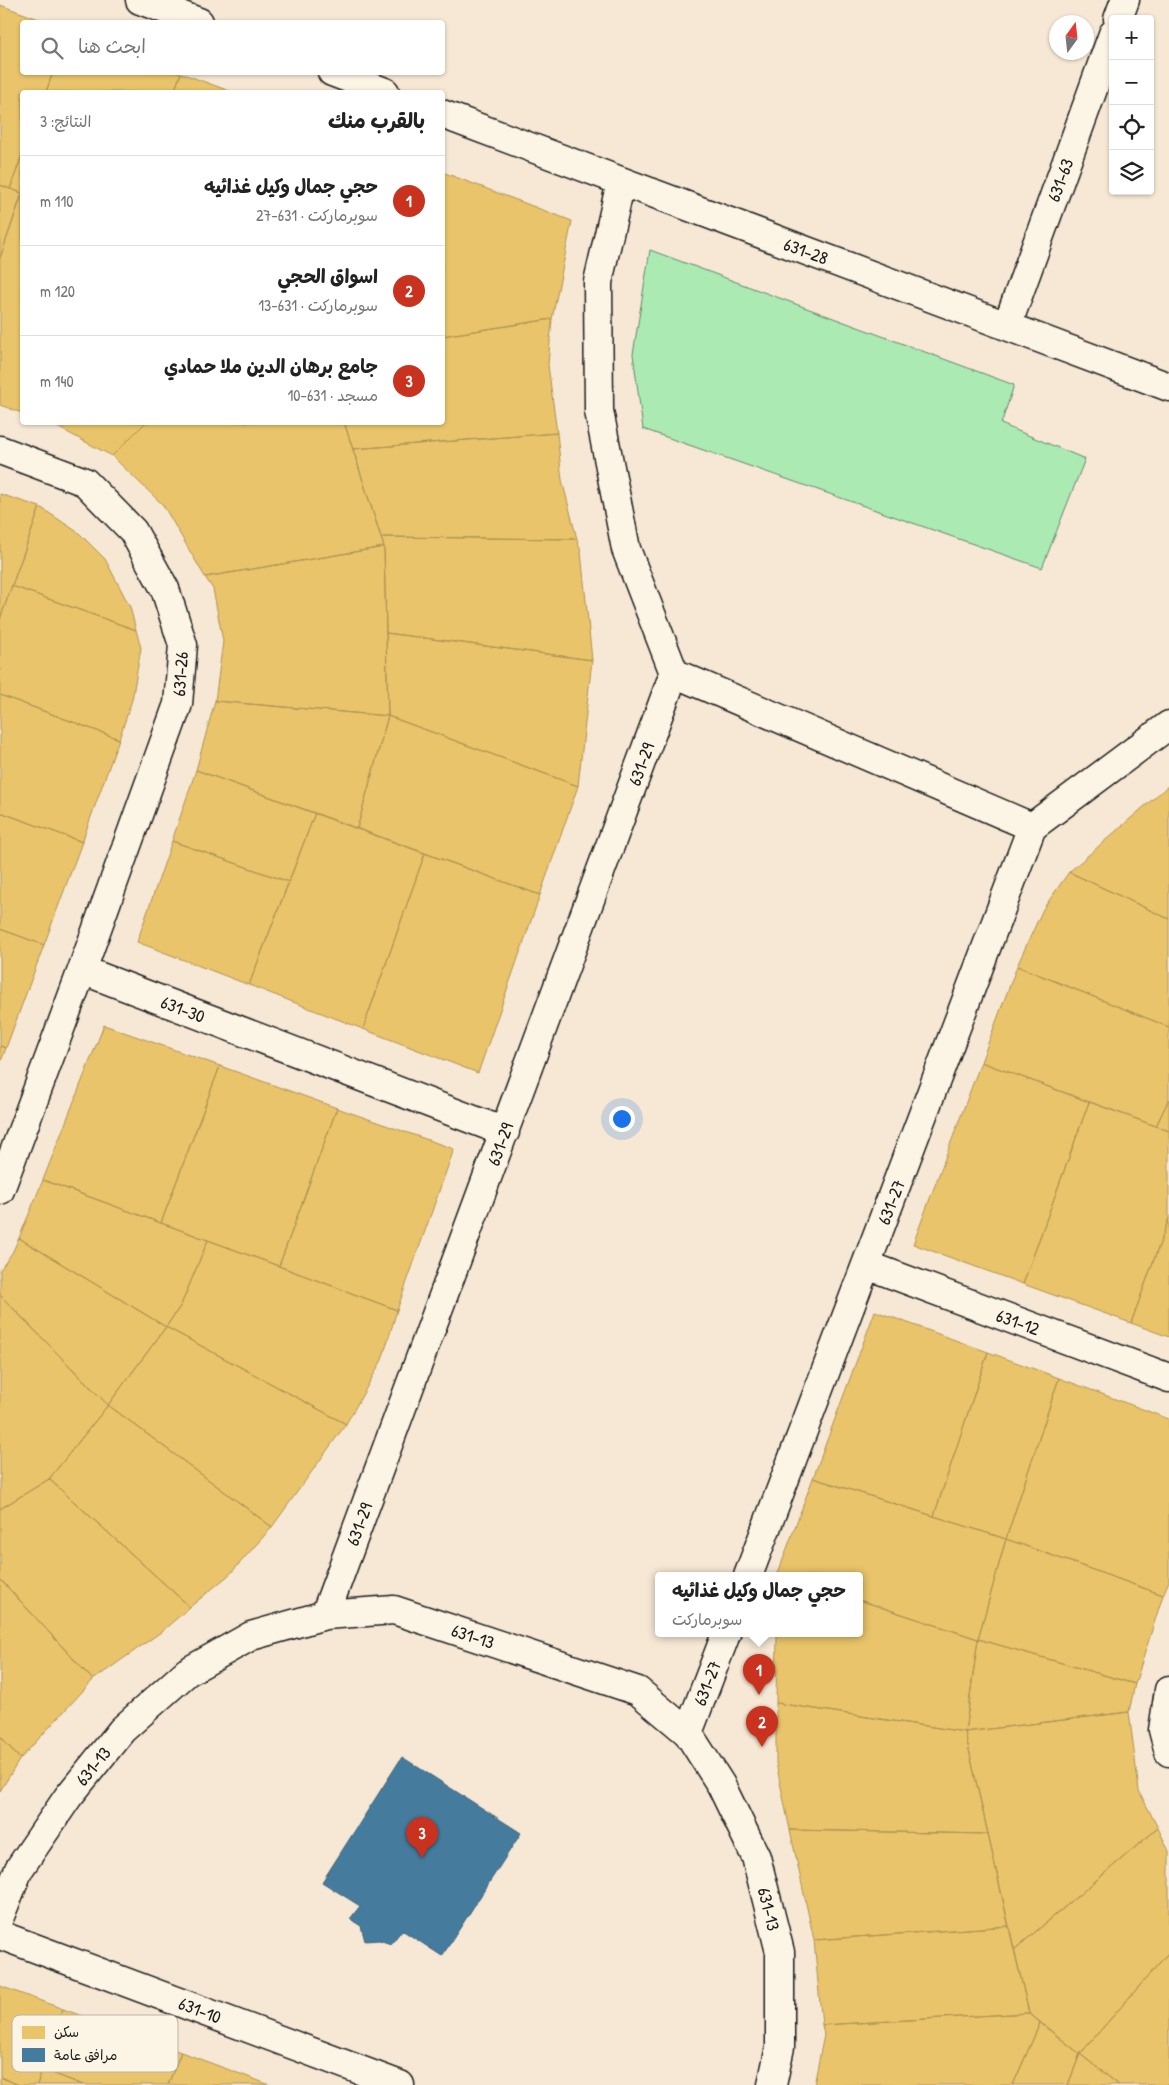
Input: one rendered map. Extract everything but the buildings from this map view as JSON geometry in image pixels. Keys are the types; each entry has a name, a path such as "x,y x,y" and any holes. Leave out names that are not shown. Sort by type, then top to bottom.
{"street":[{"path":"140,0 194,20"},
{"path":"1119,15 1125,0"},
{"name":"631-63","path":"1008,326 1109,45"},
{"path":"340,75 379,90"},
{"name":"631-28","path":"445,115 1169,387"},
{"path":"621,182 598,282 599,411 626,549 674,673 1032,827 1169,726"},
{"name":"631-26","path":"0,450 86,482 133,531 165,589 182,645 178,704 82,970"},
{"name":"631-29","path":"325,1615 674,673"},
{"name":"631-27","path":"750,1572 1032,827"},
{"path":"0,1190 82,970"},
{"name":"631-30","path":"82,970 504,1132"},
{"name":"631-12","path":"867,1266 1169,1378"},
{"name":"631-13","path":"0,1916 19,1870 68,1797 122,1730 187,1672 251,1636 325,1615 394,1610 638,1691 688,1733 721,1785 756,1857 780,1952 780,2047 772,2085"},
{"name":"631-27","path":"688,1733 725,1637"},
{"path":"1169,1690 1163,1730 1169,1752"},
{"name":"631-10","path":"0,1935 400,2085"}],"green space":[{"path":"650,250 1014,385 1001,424 1085,459 1042,568 643,429 633,354"}],"place":[{"name":"حجي جمال وكيل غذائيه","path":"759,1695"},
{"name":"اسواق الحجي","path":"762,1747"},
{"name":"جامع برهان الدين ملا حمادي","path":"422,1858"}]}
